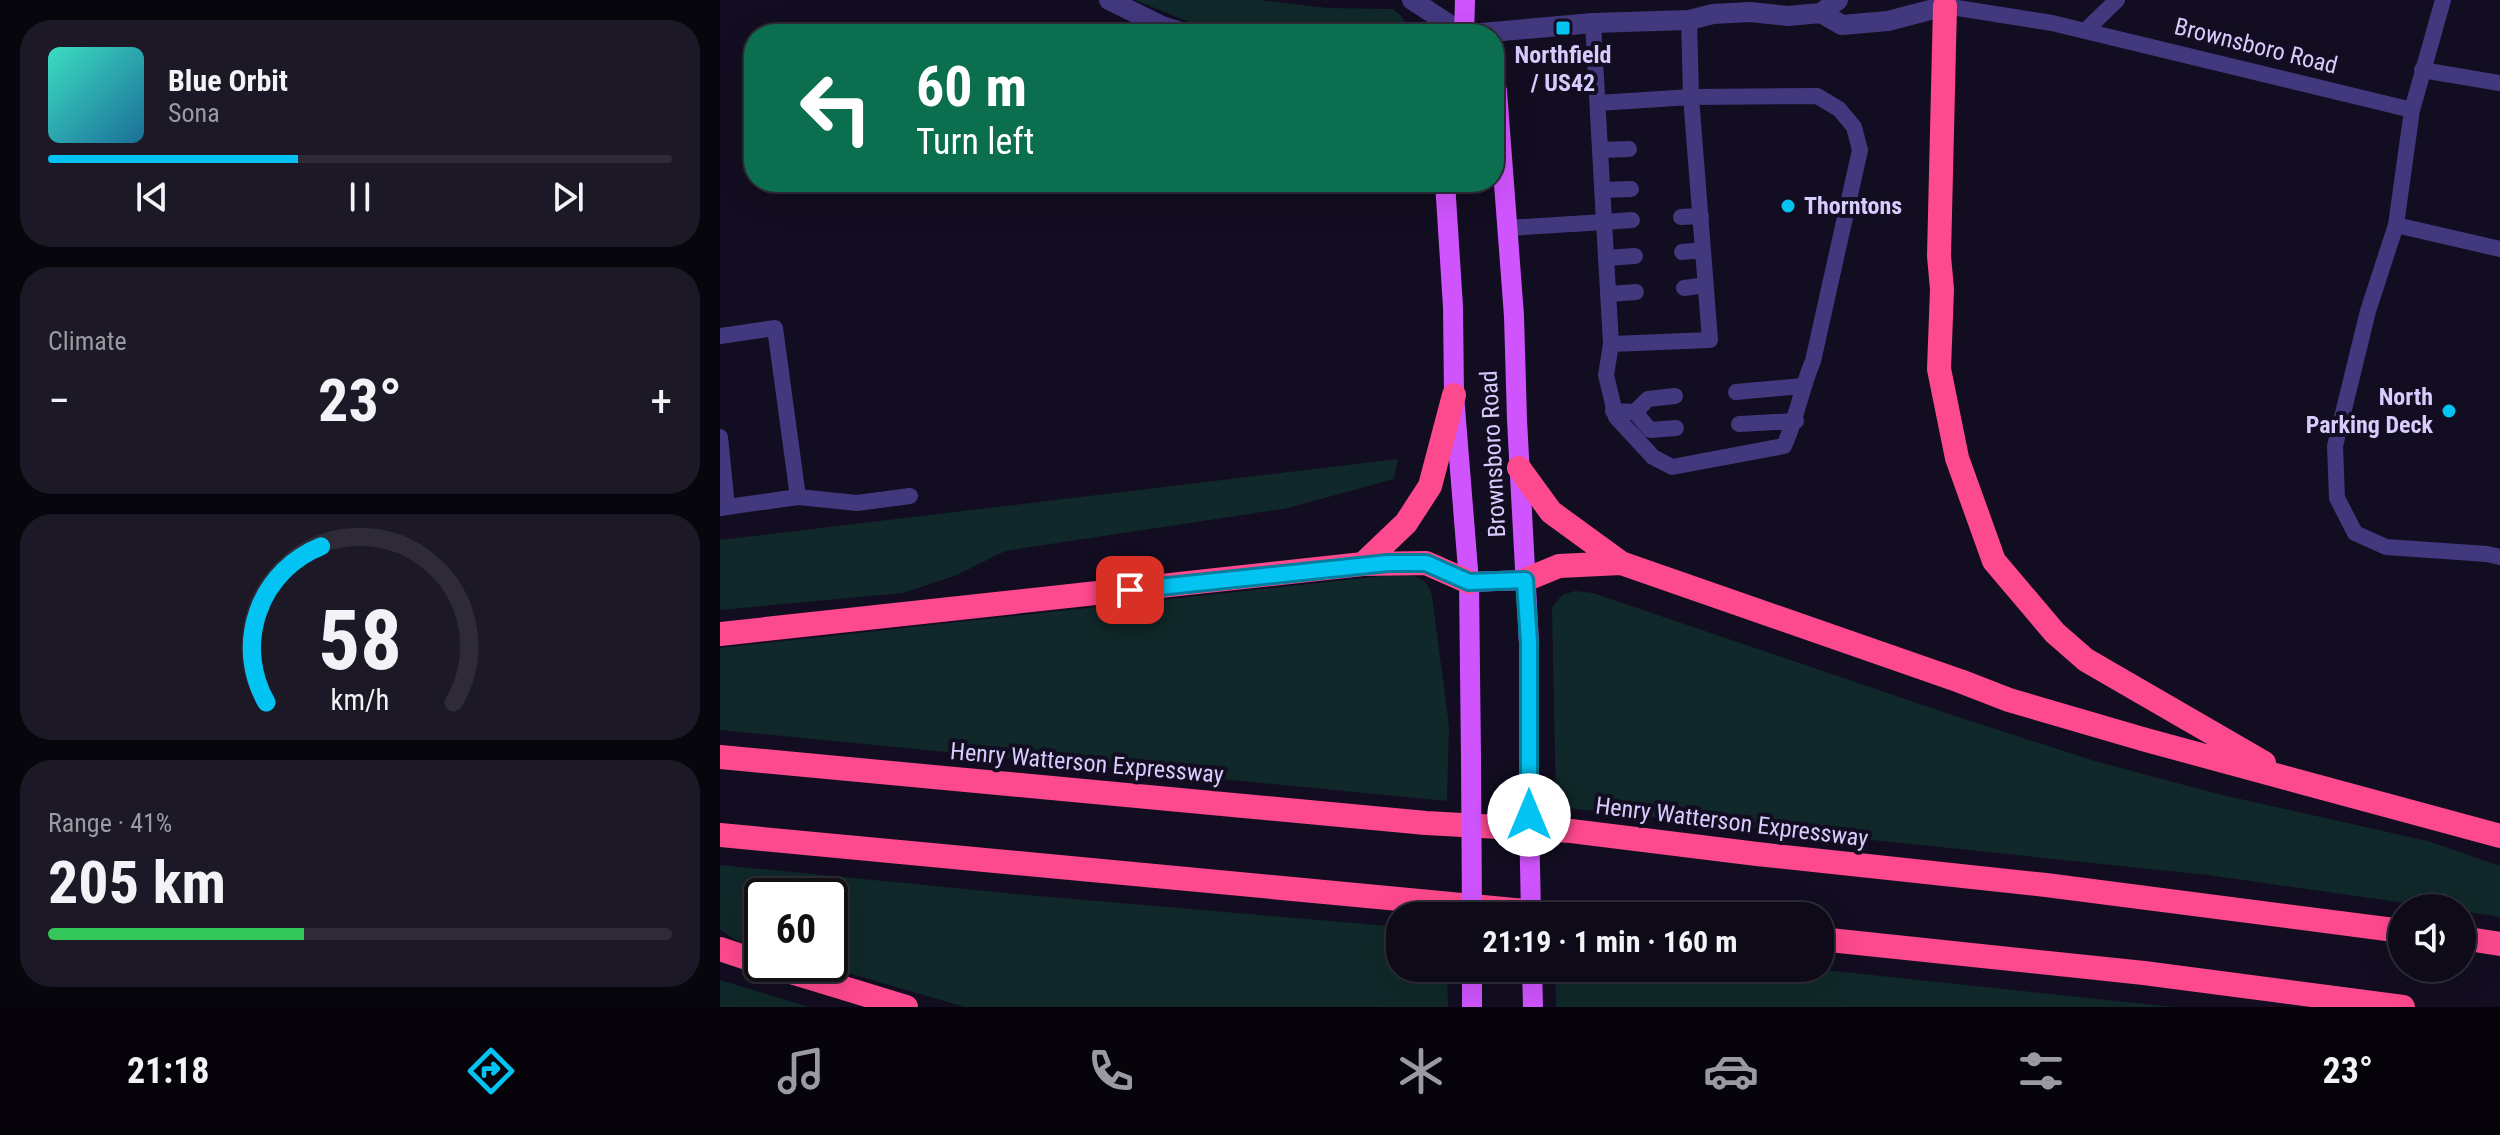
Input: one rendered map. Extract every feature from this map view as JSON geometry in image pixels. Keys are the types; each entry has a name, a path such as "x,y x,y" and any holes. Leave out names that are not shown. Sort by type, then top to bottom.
{"highway":[{"path":"1938,2 1939,256 1942,289 1939,369 1957,458 1994,561 2055,633 2086,660 2297,781"},
{"path":"1363,564 1406,523 1430,486 1454,395"},
{"path":"1519,468 1551,512 1621,563 2009,700 2500,836"},
{"path":"720,634 1363,564 1426,563 1469,582"},
{"path":"1525,580 1559,566 1621,563"},
{"name":"Henry Watterson Expressway","path":"720,757 1426,823 1571,831 2046,885 2388,929"},
{"path":"720,835 1431,902"},
{"path":"1834,940 2144,973 2403,1007"},
{"path":"2476,940 2500,944"},
{"path":"720,949 744,957"},
{"path":"823,982 906,1007"}],"main road":[{"path":"1465,0 1466,24"},
{"name":"Brownsboro Road","path":"1504,178 1514,316 1529,643 1531,902"},
{"name":"Brownsboro Road","path":"1446,192 1453,307 1454,395 1469,582 1472,902"},
{"path":"1469,582 1525,580"},
{"path":"1532,982 1533,1005"}],"street":[{"path":"1109,0 1158,24"},
{"path":"1412,0 1450,24"},
{"path":"1767,9 1791,0"},
{"path":"1821,13 1838,0"},
{"name":"Brownsboro Road","path":"1504,31 1593,23 1689,20 1712,7 1767,9 1788,16 1821,13 1842,25 1888,21 1938,2"}],"lane":[{"path":"2085,31 2117,0"},
{"path":"2443,0 2412,110 2396,225 2368,311 2335,446 2337,498 2355,533 2386,547 2500,557"},
{"name":"Brownsboro Road","path":"1938,2 2016,15 2412,110"},
{"path":"1611,344 1710,340 1691,97 1689,20"},
{"path":"1593,23 1611,344 1606,375 1613,411 1653,457 1672,467 1784,446 1796,421 1802,386 1813,361 1860,150 1854,127 1839,109 1817,96 1691,97 1598,103"},
{"path":"2422,70 2500,83"},
{"path":"1677,148 1695,147"},
{"path":"1600,150 1629,149"},
{"path":"1679,187 1698,186"},
{"path":"1603,190 1631,189"},
{"path":"1681,217 1701,216"},
{"path":"1508,228 1632,220"},
{"path":"2396,225 2500,249"},
{"path":"1682,252 1703,250"},
{"path":"1606,258 1635,256"},
{"path":"1684,288 1706,285"},
{"path":"1608,294 1636,292"},
{"path":"720,336 775,328 798,497"},
{"path":"1736,392 1802,386"},
{"path":"1635,412 1648,399 1675,396"},
{"path":"1613,411 1635,412 1650,430 1676,428"},
{"path":"1739,424 1796,421"},
{"path":"720,437 723,508 798,497 857,503 910,496"}],"green space":[{"path":"1135,0 1258,0 1328,8 1393,9 1405,23 1405,24 1194,24"},
{"path":"1398,459 1394,479 1288,508 1005,551 957,575 903,593 720,610 720,540"},
{"path":"1400,574 1420,579 1432,595 1449,726 1447,801 720,730 720,648"},
{"path":"1575,591 1593,593 2095,761 2218,794 2428,841 2500,866 2500,917 2476,913 2476,894 2388,894 2388,901 2208,875 1556,807 1552,608 1562,595"},
{"path":"720,865 1386,926 1386,982 1447,982 1448,1007 965,1007 848,973 848,878 744,878 744,943 720,930"},
{"path":"1834,971 2173,1007 1556,1007 1555,982 1834,982"},
{"path":"720,980 809,1007 720,1007"}],"place":[{"name":"Northfield / US42","path":"1563,28"},
{"name":"Thorntons","path":"1788,206"},
{"name":"North Parking Deck","path":"2449,411"}],"route":[{"path":"1130,590 1388,563 1426,563 1469,582 1525,580 1529,643 1529,815"}]}
